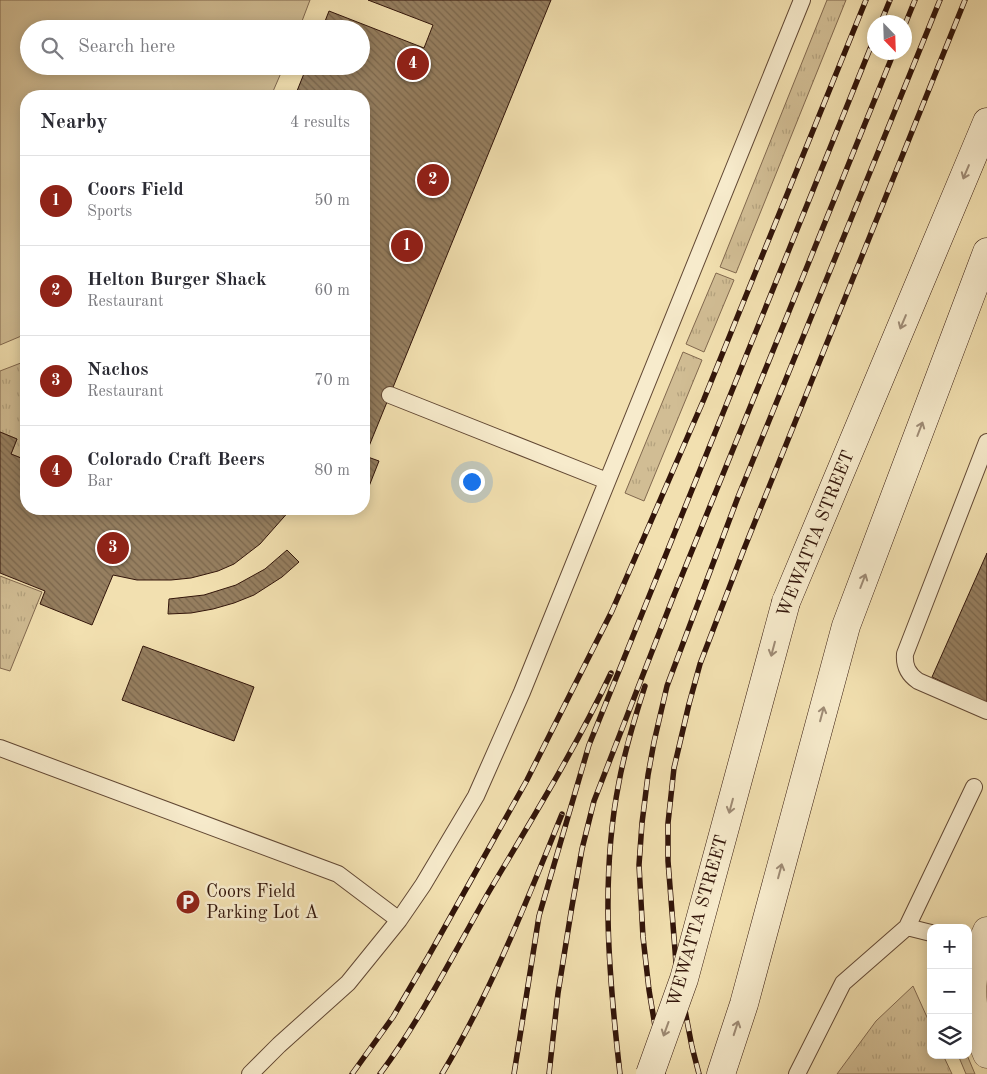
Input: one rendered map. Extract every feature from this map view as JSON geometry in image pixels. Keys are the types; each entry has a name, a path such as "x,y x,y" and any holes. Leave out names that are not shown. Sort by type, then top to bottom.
{"street":[{"name":"WEWATTA STREET","path":"650,1074 684,979 786,602 986,125"},
{"path":"721,1074 744,1004 846,626 987,252"},
{"path":"978,940 972,991 975,1020 987,1054"}],"lane":[{"path":"250,1074 279,1045 348,983 399,920 424,885 476,796 522,692 802,0"},
{"path":"390,395 607,482"},
{"path":"987,442 905,654 904,662 912,677 918,681 987,711"},
{"path":"0,748 338,874 399,920"},
{"path":"797,1074 843,982 907,927 974,787"},
{"path":"907,927 927,932"}],"green space":[{"path":"0,0 310,0 302,20 20,20 20,75 280,75 274,90 20,90 20,337 0,345"},
{"path":"827,0 846,0 736,273 720,267"},
{"path":"716,273 734,280 704,352 686,344"},
{"path":"683,352 702,360 644,501 625,493"},
{"path":"20,363 20,458 11,454 17,439 0,432 0,371"},
{"path":"0,576 42,592 10,671 0,668"},
{"path":"913,986 927,1017 927,1059 945,1059 952,1074 837,1074 876,1021"},
{"path":"960,1059 969,1059 975,1074 966,1074"}],"building":[{"path":"368,0 551,0 370,444 370,90 297,90 303,75 370,75 370,27 424,48 433,25"},
{"path":"329,11 352,20 326,20"},
{"path":"0,432 17,439 11,454 20,458 20,515 286,515 260,544 234,564 218,571 191,578 171,580 137,580 113,575 92,625 40,604 45,591 0,573"},
{"path":"370,458 379,461 370,484"},
{"path":"287,550 299,562 282,577 254,595 213,609 191,613 168,614 169,599 204,595 236,585 265,569"},
{"path":"987,553 987,703 932,677"},
{"path":"143,646 254,687 234,741 122,700"}],"railway":[{"path":"352,1074 393,1017 428,957 527,780 612,611 704,399 866,0"},
{"path":"884,15 890,0"},
{"path":"909,15 915,0"},
{"path":"663,1074 649,990 643,937 639,865 648,775 667,686 738,497 940,0"},
{"path":"699,1074 676,963 668,861 668,823 674,768 689,704 700,664 744,549 965,0"},
{"path":"514,1074 539,916 589,745 867,56"},
{"path":"549,1074 558,993 571,912 582,849 594,801 672,600 891,60"},
{"path":"380,1074 436,986 536,813 611,673"},
{"path":"620,1074 608,928 610,854 613,818 621,770 630,733 645,686"},
{"path":"442,1074 492,979 562,814"}],"place":[{"name":"Colorado Craft Beers","path":"413,64"},
{"name":"Helton Burger Shack","path":"433,180"},
{"name":"Coors Field","path":"407,246"},
{"name":"Nachos","path":"113,548"},
{"name":"Coors Field Parking Lot A","path":"188,902"}]}
